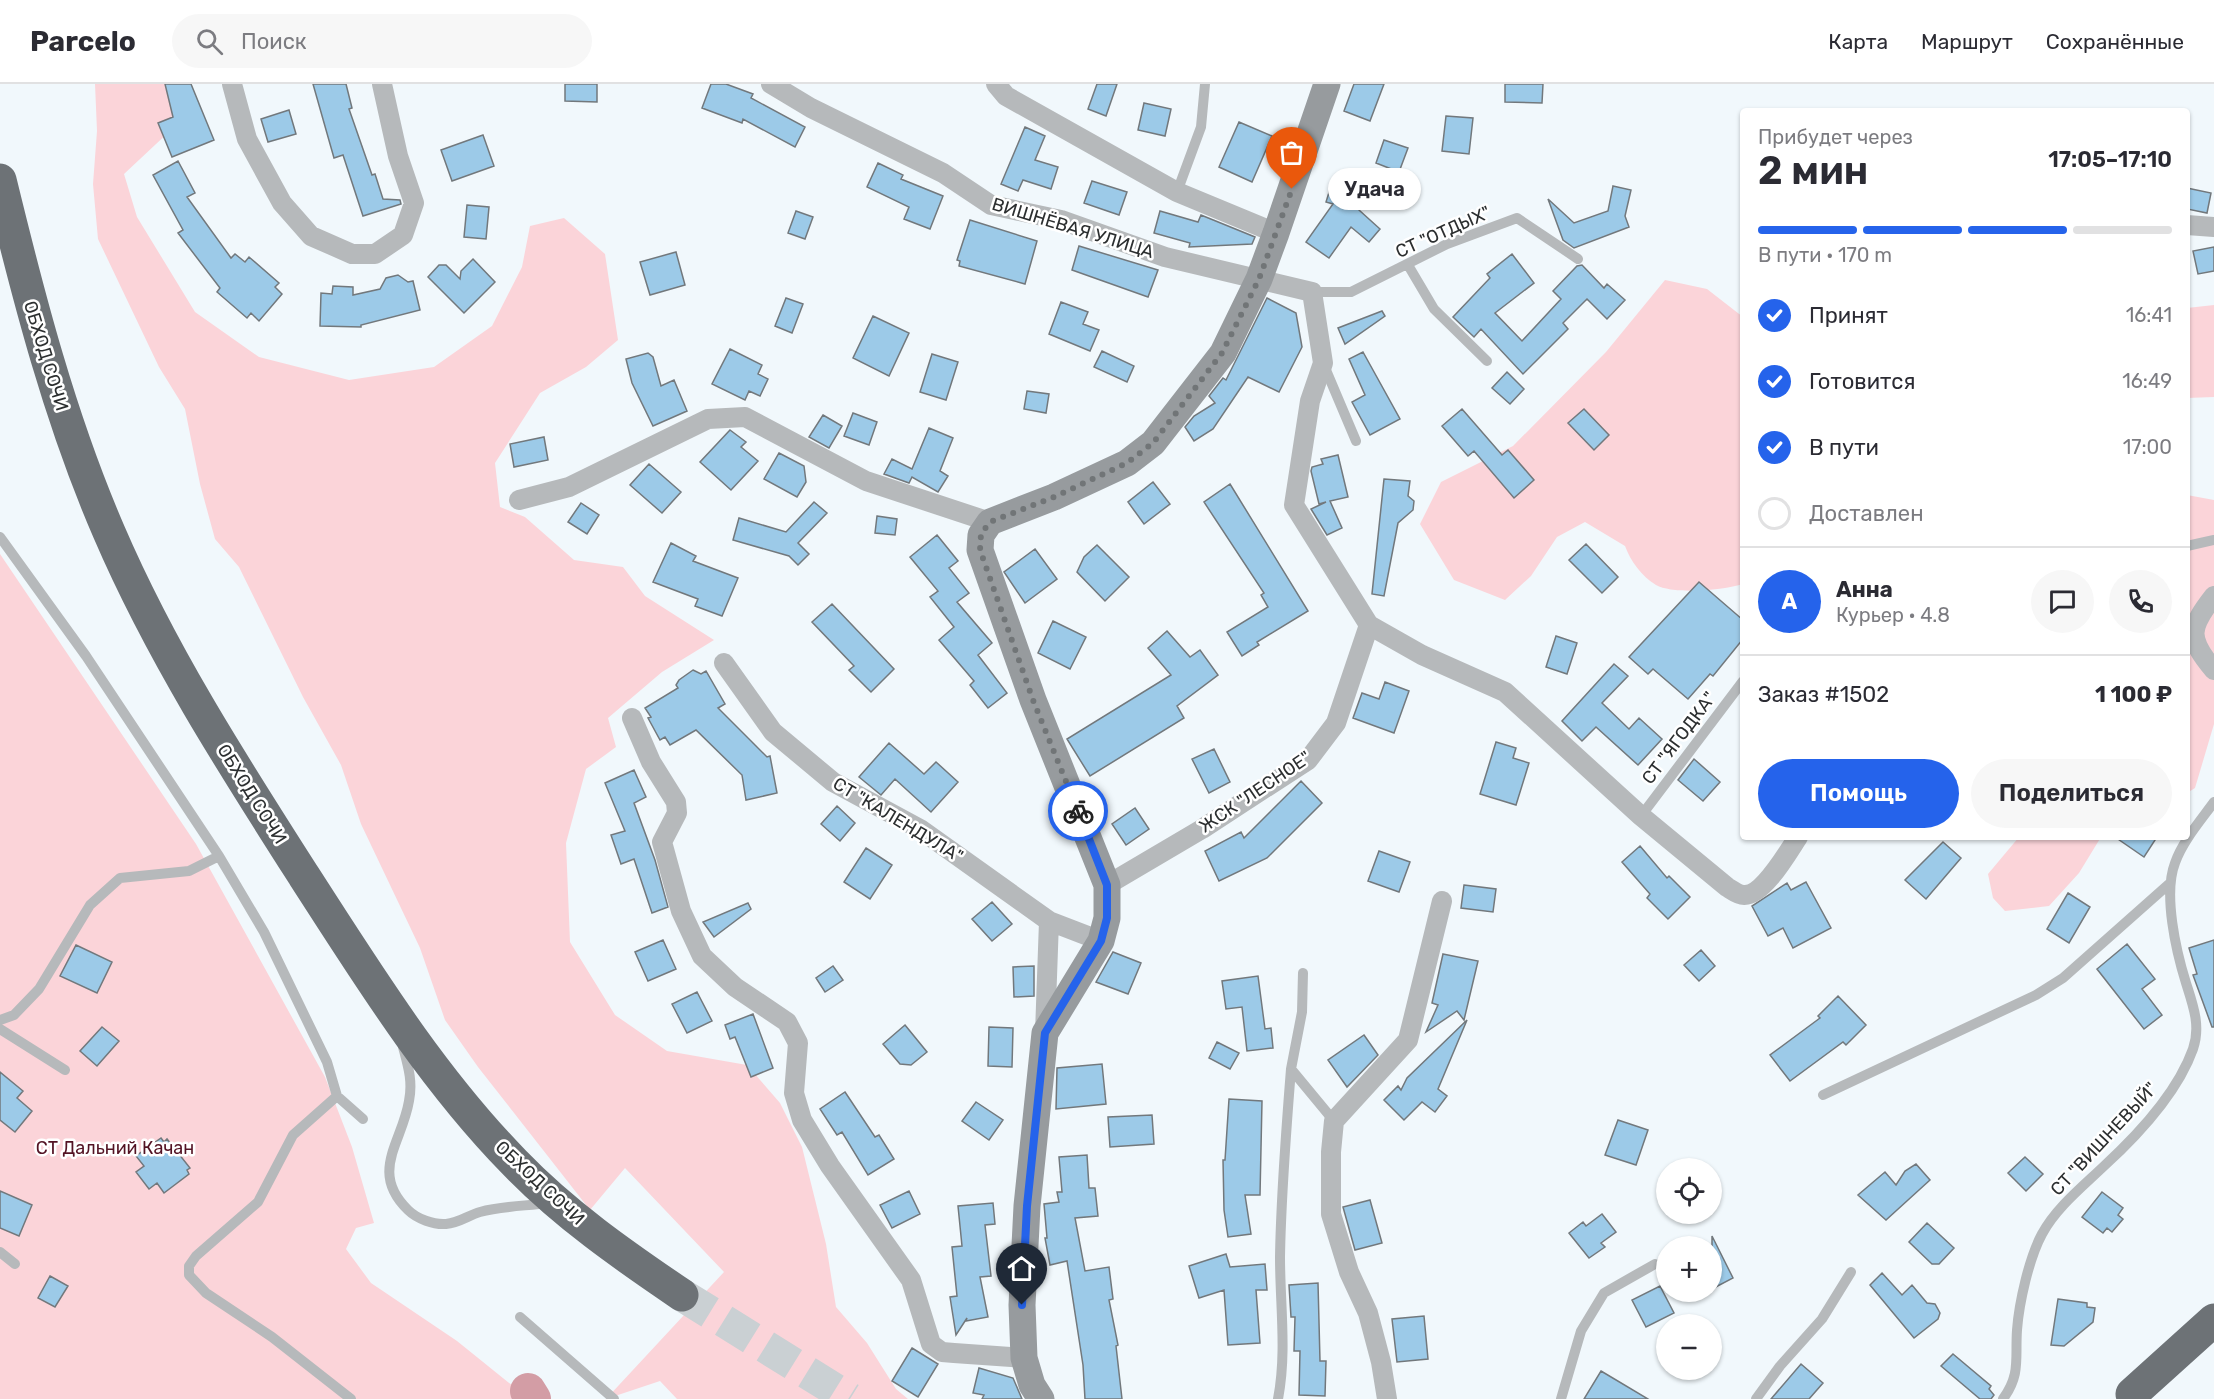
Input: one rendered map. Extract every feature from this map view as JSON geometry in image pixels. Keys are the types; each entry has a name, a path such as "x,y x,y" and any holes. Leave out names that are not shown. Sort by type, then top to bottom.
{"highway":[{"name":"ОБХОД СОЧИ","path":"0,180 29,298 70,433 109,533 163,642 227,756 395,1018 465,1108 513,1162 555,1202 614,1248 682,1295"},
{"path":"2132,1394 2214,1320"}],"street":[{"path":"232,84 247,139 282,202 311,236 352,254 375,254 403,236 414,203 398,156 382,84"},
{"name":"ВИШНЁВАЯ УЛИЦА","path":"771,84 811,108 943,173 991,205 1061,220 1165,256 1312,292"},
{"path":"996,84 1006,96 1178,192 1276,234"},
{"path":"1045,1033 1101,941 1107,918 1107,885 1033,700 980,550 981,534 990,522 1054,497 1127,463 1153,443 1222,353 1259,279 1327,84"},
{"path":"2190,225 2214,227"},
{"path":"1312,292 1323,363 1310,401 1294,505 1369,625 1422,655 1505,692 1641,816 1726,887 1742,895 1751,894 1765,884 1796,840"},
{"path":"519,500 569,487 708,419 745,417 866,481 990,522"},
{"path":"2214,596 2199,615 2194,627 2194,642 2214,670"},
{"name":"ЖСК \"ЛЕСНОЕ\"","path":"1107,885 1202,829 1308,760 1336,723 1369,625"},
{"name":"СТ \"КАЛЕНДУЛА\"","path":"724,663 773,732 833,782 920,829 1049,921 1101,941"},
{"path":"632,718 651,762 676,802 677,813 662,842 681,911 702,956 735,987 788,1022 798,1043 794,1093 802,1120 830,1166 911,1280 931,1344 942,1352 1023,1358"},
{"path":"1387,1399 1381,1362 1368,1313 1349,1272 1331,1214 1331,1152 1334,1121 1408,1040 1442,901"},
{"path":"1041,1399 1032,1384 1023,1358 1022,1305 1027,1206 1045,1033 1049,921"}],"lane":[{"path":"1178,192 1201,127 1205,84"},
{"name":"СТ \"ОТДЫХ\"","path":"1312,292 1351,292 1447,244 1517,218 1555,246 1578,259"},
{"path":"1408,265 1434,309 1487,361"},
{"path":"1323,363 1356,441"},
{"path":"0,537 86,656 219,856 264,932 327,1062 337,1096 363,1119"},
{"path":"2190,545 2214,540"},
{"name":"СТ \"ЯГОДКА\"","path":"1641,816 1740,685"},
{"name":"СТ \"ВИШНЕВЫЙ\"","path":"2190,838 2214,802"},
{"name":"СТ \"ВИШНЕВЫЙ\"","path":"2003,1399 2013,1386 2019,1318 2026,1284 2041,1235 2070,1199 2119,1152 2172,1091 2194,1047 2197,1017 2181,965 2169,884 2175,860 2188,840"},
{"path":"0,1020 14,1015 39,989 90,904 120,878 189,871 219,856"},
{"path":"1823,1095 2036,995 2063,978 2169,884"},
{"path":"1278,1399 1284,1367 1280,1260 1282,1177 1291,1069 1302,1012 1303,973"},
{"path":"395,1018 411,1077 406,1116 388,1167 390,1183 399,1201 411,1213 429,1222 445,1224 480,1212 555,1202"},
{"path":"0,1029 64,1070"},
{"path":"1291,1069 1334,1121"},
{"path":"337,1096 293,1135 258,1202 196,1256 189,1266 189,1275 207,1293 272,1337 351,1399"},
{"path":"0,1252 15,1264"},
{"path":"1561,1399 1581,1331 1604,1293 1655,1264"},
{"path":"1756,1399 1780,1366 1822,1319 1851,1272"},
{"path":"520,1317 614,1399"}],"green space":[{"path":"95,84 175,84 180,94 171,130 124,174 137,217 195,312 259,357 349,380 434,367 492,326 522,267 530,226 564,218 605,254 618,340 586,367 540,393 495,463 500,507 525,517 574,560 623,567 645,596 714,640 662,672 608,718 616,747 586,769 566,843 570,942 615,1015 667,1051 747,1065 780,1103 802,1147 826,1244 836,1307 867,1343 896,1389 908,1399 677,1399 660,1381 606,1399 724,1272 625,1168 590,1210 478,1067 445,1020 420,948 361,824 341,765 303,697 239,567 215,539 200,484 185,409 159,367 98,239 93,184 97,131"},
{"path":"1665,280 1707,289 1740,315 1740,585 1712,590 1686,591 1656,585 1637,568 1625,546 1585,522 1557,537 1531,576 1505,600 1454,580 1420,524 1441,482 1513,446 1606,352"},
{"path":"2214,305 2214,397 2190,398 2190,308"},
{"path":"2190,496 2214,500 2214,724 2195,788 2190,791"},
{"name":"СТ Дальний Качан","path":"0,554 196,844 325,1077 352,1147 374,1223 356,1228 346,1249 371,1283 457,1341 529,1399 0,1399"},
{"path":"2016,840 2099,840 2079,873 2049,906 2005,911 1993,898 1988,874"}],"building":[{"path":"165,84 191,84 214,140 172,157 158,123 173,117"},
{"path":"313,84 346,84 352,108 349,109 372,175 375,174 383,199 400,200 401,204 363,216 343,155 334,158"},
{"path":"565,84 597,84 597,102 565,101"},
{"path":"711,84 726,84 753,94 751,98 805,127 795,147 743,119 742,123 702,108"},
{"path":"1097,84 1117,84 1106,116 1088,109"},
{"path":"1354,84 1384,84 1370,121 1344,111"},
{"path":"1505,84 1543,84 1542,103 1505,102"},
{"path":"1144,103 1171,109 1165,136 1138,130"},
{"path":"289,110 296,134 268,142 261,119"},
{"path":"1446,116 1473,118 1469,154 1442,151"},
{"path":"1239,122 1272,136 1252,182 1219,167"},
{"path":"1025,127 1045,136 1035,160 1058,167 1051,189 1023,180 1018,191 1001,184"},
{"path":"483,135 494,166 452,181 441,150"},
{"path":"1384,140 1408,148 1399,172 1376,163"},
{"path":"178,161 195,193 187,197 231,258 235,254 245,262 249,257 279,283 275,287 282,294 259,321 251,313 247,318 217,292 220,288 178,233 183,230 153,175"},
{"path":"878,163 903,175 901,179 943,196 930,229 904,219 909,207 867,187"},
{"path":"1092,181 1127,192 1119,215 1084,203"},
{"path":"1331,186 1363,196 1359,210 1380,229 1369,242 1351,227 1329,258 1306,242 1333,204 1326,202"},
{"path":"1613,186 1631,190 1625,216 1629,227 1574,248 1563,240 1548,199 1574,223 1608,211"},
{"path":"2190,189 2211,193 2207,213 2190,210"},
{"path":"467,205 489,207 486,239 464,237"},
{"path":"796,211 813,217 805,239 788,233"},
{"path":"1160,211 1198,222 1201,215 1255,237 1252,244 1189,247 1190,243 1154,233"},
{"path":"970,220 1037,241 1025,284 959,266 960,261 957,260"},
{"path":"1079,246 1158,270 1148,297 1072,270"},
{"path":"2214,247 2214,271 2198,274 2193,251"},
{"path":"676,252 685,285 650,295 640,262"},
{"path":"1512,254 1534,283 1495,313 1522,341 1561,299 1553,291 1577,266 1582,265 1604,288 1607,284 1625,300 1607,319 1587,299 1563,323 1568,329 1523,374 1481,329 1474,337 1453,317 1490,278 1487,274"},
{"path":"473,259 495,282 464,313 428,277 439,265 446,265 460,279 461,271"},
{"path":"398,275 408,282 413,281 420,310 361,325 361,327 320,326 321,293 332,294 333,286 353,287 353,295 380,289 386,278"},
{"path":"786,298 803,304 792,333 775,326"},
{"path":"1267,298 1296,313 1302,347 1279,392 1248,377 1213,429 1194,441 1185,427 1194,416 1215,403 1209,396 1223,378 1226,380"},
{"path":"1061,302 1088,312 1083,324 1099,330 1090,351 1049,334"},
{"path":"1382,311 1385,316 1345,344 1338,328"},
{"path":"873,316 909,333 889,376 853,358"},
{"path":"730,349 762,365 758,374 768,379 760,396 749,391 745,400 712,384"},
{"path":"1102,351 1134,366 1127,382 1094,367"},
{"path":"1363,352 1400,419 1370,435 1352,402 1365,395 1349,359"},
{"path":"648,353 653,357 661,386 674,380 687,411 653,426 632,383 626,359"},
{"path":"932,354 958,362 946,400 920,392"},
{"path":"1507,372 1524,389 1510,404 1492,388"},
{"path":"1027,391 1049,394 1046,413 1024,409"},
{"path":"1462,409 1502,455 1508,450 1534,480 1514,498 1474,451 1468,456 1442,426"},
{"path":"1584,409 1609,435 1594,450 1568,423"},
{"path":"853,413 877,422 869,445 844,436"},
{"path":"823,415 842,426 829,448 809,437"},
{"path":"929,428 953,438 940,471 948,476 938,492 912,477 909,483 884,474 892,459 912,469"},
{"path":"730,430 746,442 741,447 758,461 731,490 700,462"},
{"path":"544,437 548,460 514,467 510,444"},
{"path":"779,453 804,466 806,482 797,497 764,479"},
{"path":"1338,455 1348,497 1330,501 1342,528 1327,535 1311,509 1326,502 1319,504 1311,471 1312,467 1323,464 1321,459"},
{"path":"649,464 681,492 662,513 630,485"},
{"path":"1384,479 1410,481 1408,496 1414,501 1413,510 1398,523 1384,596 1372,594"},
{"path":"1153,482 1170,504 1144,524 1128,502"},
{"path":"1230,484 1308,611 1257,642 1259,645 1242,656 1227,632 1268,607 1261,595 1264,593 1204,502"},
{"path":"814,502 827,513 798,543 809,554 798,565 789,556 733,540 739,518 786,532"},
{"path":"581,503 599,515 587,534 568,522"},
{"path":"877,516 897,519 895,535 875,533"},
{"path":"937,535 958,561 949,568 969,593 957,602 992,643 978,655 1007,693 988,708 970,685 974,681 939,640 954,627 930,597 938,591 910,557"},
{"path":"671,543 696,556 693,561 738,578 722,616 695,606 698,599 653,582"},
{"path":"1586,544 1618,577 1602,593 1569,560"},
{"path":"1097,545 1129,577 1105,601 1077,572 1084,557"},
{"path":"1035,549 1057,579 1025,603 1004,572"},
{"path":"1699,582 1740,617 1740,643 1713,676 1710,674 1688,699 1653,669 1648,674 1629,657"},
{"path":"832,604 894,669 871,692 849,670 854,666 812,622"},
{"path":"1053,621 1086,637 1070,669 1038,653"},
{"path":"1167,631 1190,657 1200,650 1218,675 1177,706 1184,718 1090,776 1067,739 1171,675 1148,648"},
{"path":"1556,636 1577,643 1567,674 1546,667"},
{"path":"1614,664 1628,676 1602,703 1629,729 1639,718 1662,739 1638,765 1596,727 1582,741 1562,721"},
{"path":"693,670 701,674 706,671 725,704 718,708 767,757 770,756 777,793 746,800 742,775 696,730 670,745 665,737 660,740 645,708 678,688 676,685 679,680"},
{"path":"1385,682 1409,691 1394,733 1353,718 1362,693 1379,699"},
{"path":"1496,742 1516,748 1513,758 1529,763 1516,805 1480,794"},
{"path":"889,743 924,774 936,762 958,782 931,812 895,779 881,795 859,777"},
{"path":"1214,749 1230,782 1209,793 1192,759"},
{"path":"1694,759 1720,782 1703,801 1678,780"},
{"path":"634,770 646,797 634,803 655,860 668,907 652,913 634,859 621,864 611,835 625,831 605,783"},
{"path":"1301,781 1322,803 1267,858 1219,881 1205,851 1241,832 1244,838"},
{"path":"837,806 855,823 840,841 821,824"},
{"path":"1135,808 1149,829 1126,845 1112,824"},
{"path":"2119,840 2155,840 2144,857"},
{"path":"1943,842 1961,858 1926,899 1905,880"},
{"path":"1640,846 1667,878 1669,876 1690,897 1668,919 1647,898 1650,894 1622,862"},
{"path":"866,848 892,865 870,899 844,882"},
{"path":"1379,851 1410,862 1399,892 1368,881"},
{"path":"1806,882 1831,928 1793,948 1783,928 1768,936 1752,906 1787,883 1791,890"},
{"path":"1464,885 1496,889 1493,912 1461,908"},
{"path":"2068,893 2090,907 2069,943 2047,929"},
{"path":"992,902 1012,924 992,941 972,919"},
{"path":"748,903 751,909 714,937 703,922"},
{"path":"663,940 676,969 648,981 635,952"},
{"path":"2214,940 2214,1027 2212,1027 2193,975 2197,974 2189,948"},
{"path":"2127,944 2155,979 2142,989 2162,1015 2144,1029 2097,969"},
{"path":"76,945 112,962 97,993 60,976"},
{"path":"1701,950 1715,966 1699,981 1684,965"},
{"path":"1113,952 1141,963 1128,994 1096,982"},
{"path":"1443,954 1478,961 1464,1020 1457,1011 1426,1032 1438,1005 1432,1003"},
{"path":"833,966 843,980 825,992 816,978"},
{"path":"1034,966 1034,996 1014,997 1013,967"},
{"path":"1258,976 1265,1029 1271,1028 1273,1048 1247,1051 1242,1007 1226,1009 1222,981"},
{"path":"697,992 712,1021 687,1033 672,1004"},
{"path":"1838,996 1866,1025 1846,1045 1843,1042 1790,1081 1770,1055 1820,1018 1818,1016"},
{"path":"753,1014 773,1068 751,1077 735,1037 730,1039 725,1025"},
{"path":"1467,1020 1438,1089 1447,1096 1435,1112 1422,1102 1404,1120 1384,1100 1398,1086 1401,1090 1407,1078"},
{"path":"905,1025 927,1052 911,1065 900,1064 883,1044"},
{"path":"102,1027 119,1041 97,1066 80,1051"},
{"path":"989,1027 1013,1028 1012,1067 988,1066"},
{"path":"1364,1035 1378,1055 1347,1087 1328,1060"},
{"path":"1217,1042 1239,1053 1230,1069 1209,1058"},
{"path":"1102,1064 1106,1104 1056,1109 1057,1068"},
{"path":"0,1072 23,1091 17,1098 32,1111 15,1132 0,1120"},
{"path":"845,1092 875,1137 879,1135 894,1159 868,1175 842,1132 837,1135 820,1109"},
{"path":"1229,1099 1262,1101 1260,1195 1245,1195 1251,1234 1228,1237 1224,1210 1223,1160 1225,1160"},
{"path":"976,1102 1003,1120 989,1140 962,1121"},
{"path":"1152,1115 1154,1144 1110,1147 1108,1117"},
{"path":"1618,1120 1648,1130 1636,1165 1605,1155"},
{"path":"161,1138 164,1142 167,1139 190,1168 187,1170 189,1174 164,1193 157,1183 149,1189 136,1172 144,1166 136,1156"},
{"path":"1087,1155 1089,1188 1095,1188 1098,1216 1075,1218 1085,1271 1109,1267 1113,1299 1109,1300 1118,1345 1116,1346 1122,1399 1085,1399 1083,1365 1067,1261 1050,1265 1045,1238 1047,1238 1044,1204 1059,1202 1057,1192 1062,1192 1059,1157"},
{"path":"2025,1157 2043,1174 2026,1191 2008,1173"},
{"path":"1916,1164 1930,1180 1886,1220 1858,1195 1885,1172 1896,1185 1905,1171"},
{"path":"0,1191 32,1205 19,1236 0,1228"},
{"path":"909,1191 920,1214 892,1228 880,1205"},
{"path":"2102,1192 2123,1208 2118,1215 2123,1219 2112,1232 2107,1228 2103,1233 2082,1217"},
{"path":"1370,1200 1382,1243 1355,1250 1343,1207"},
{"path":"993,1203 995,1224 985,1225 991,1276 980,1277 988,1317 966,1321 967,1318 956,1335 950,1297 957,1296 952,1247 962,1246 958,1206"},
{"path":"1602,1214 1616,1232 1601,1243 1605,1247 1589,1258 1569,1233 1583,1222 1586,1226"},
{"path":"1927,1223 1954,1248 1939,1264 1932,1264 1909,1242"},
{"path":"1226,1254 1230,1267 1265,1264 1267,1290 1256,1290 1260,1343 1228,1345 1224,1290 1199,1298 1189,1266"},
{"path":"1722,1256 1733,1278 1722,1284"},
{"path":"1882,1273 1902,1295 1912,1285 1927,1303 1935,1304 1940,1313 1938,1319 1914,1338 1870,1285"},
{"path":"50,1276 68,1286 55,1307 38,1298"},
{"path":"1318,1283 1320,1361 1326,1361 1325,1396 1299,1395 1300,1351 1294,1351 1295,1317 1291,1317 1289,1285"},
{"path":"1656,1288 1656,1302 1668,1302 1674,1313 1656,1314 1656,1322 1646,1327 1632,1300"},
{"path":"2058,1299 2087,1303 2087,1307 2095,1308 2093,1322 2064,1346 2051,1345"},
{"path":"1424,1316 1428,1359 1397,1362 1392,1319"},
{"path":"912,1348 938,1364 918,1397 892,1381"},
{"path":"1953,1354 1991,1386 1989,1389 1994,1395 1991,1399 1980,1399 1941,1366"},
{"path":"1801,1364 1823,1383 1809,1399 1771,1399"},
{"path":"979,1368 1013,1378 1022,1399 982,1399 984,1395 973,1393"},
{"path":"1601,1371 1648,1399 1584,1399"}],"waterway":[{"path":"528,1391 533,1399"}],"tunnel":[{"path":"682,1295 850,1399"}],"way so far":[{"path":"1078,811 1033,700 980,550 981,534 990,522 1054,497 1127,463 1153,443 1222,353 1259,279 1292,189"}],"place":[{"name":"Удача","path":"1292,189"}],"route":[{"path":"1022,1305 1027,1206 1045,1033 1101,941 1107,918 1107,885 1078,811"}]}
